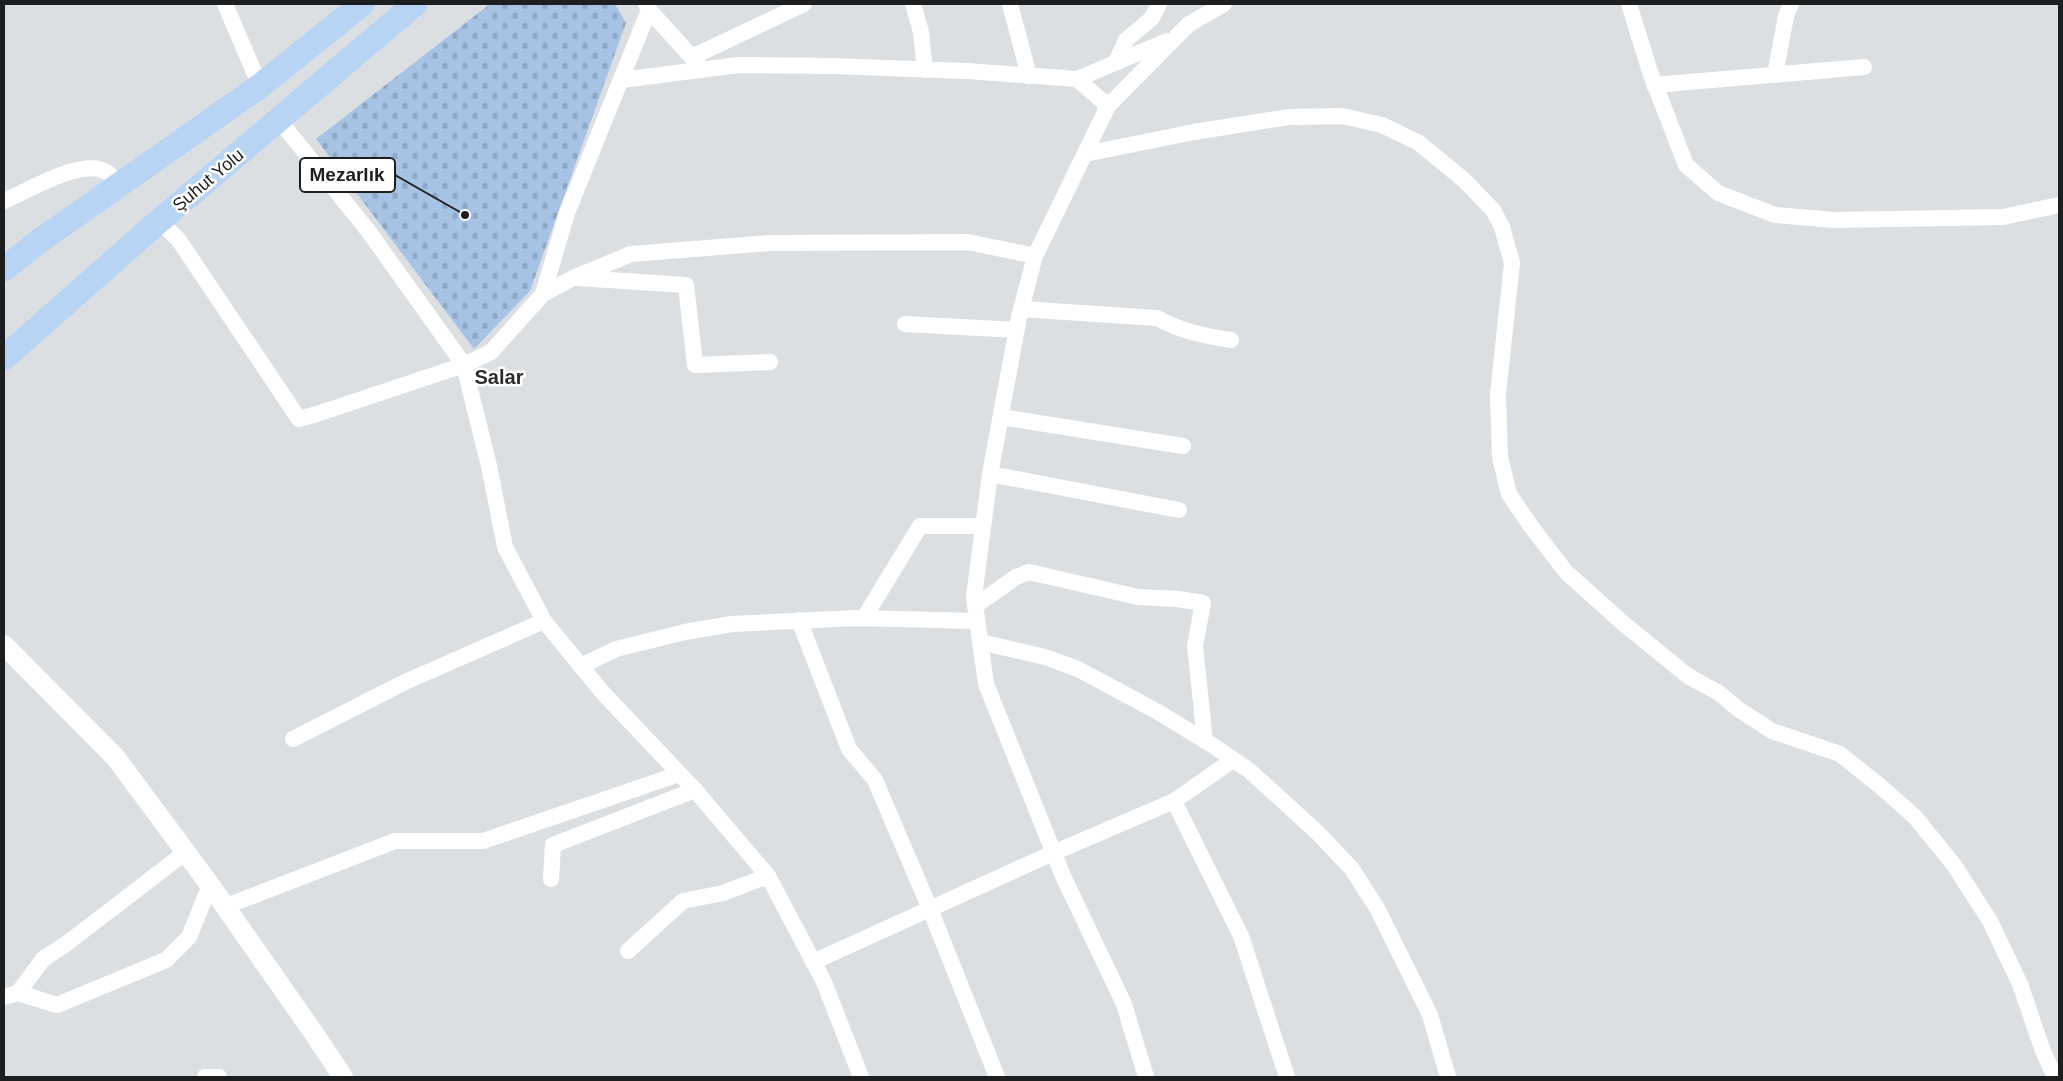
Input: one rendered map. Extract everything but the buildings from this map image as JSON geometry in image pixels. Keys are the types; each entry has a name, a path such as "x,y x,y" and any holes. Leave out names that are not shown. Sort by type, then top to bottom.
{"main road":[{"path":"4,269 38,242 260,86 362,4"},
{"name":"Şuhut Yolu","path":"4,358 159,221 415,4"}],"street":[{"path":"225,4 260,86"},
{"path":"692,57 804,4"},
{"path":"913,4 921,32 925,70"},
{"path":"1010,4 1028,76"},
{"path":"1116,62 1126,40 1152,18 1159,4"},
{"path":"1146,1077 1124,1004 1053,853 986,684 974,597 990,474 1021,309 1035,256 1108,106 1189,24 1224,4"},
{"path":"1630,4 1654,85 1686,165 1718,193 1775,215 1834,220 2003,217 2059,205"},
{"path":"1775,75 1786,16 1791,4"},
{"path":"543,294 567,213 621,80 648,7 703,70"},
{"path":"621,80 739,65 832,66 1076,79 1174,38"},
{"path":"1654,85 1864,67"},
{"path":"1076,79 1108,106"},
{"path":"1084,154 1194,132 1260,122 1289,118 1342,116 1382,125 1419,143 1464,180 1493,210 1502,226 1512,263 1498,394 1500,457 1509,494 1566,572 1624,624 1688,676 1719,693 1738,709 1772,731 1840,754 1915,817 1954,865 1990,921 2020,984 2043,1051 2055,1077"},
{"path":"279,120 369,232 464,365 489,466 505,547 544,621 603,693 695,790 768,876 824,982 862,1077"},
{"path":"4,201 66,173 84,168 109,173 118,186"},
{"path":"159,221 178,239 299,419 464,365 491,352 543,294 573,278 631,254 770,243 968,242 1035,256"},
{"path":"573,278 686,286 695,365 770,362"},
{"path":"1021,309 1157,318 1174,327 1199,335 1231,340"},
{"path":"905,324 1017,330"},
{"path":"1001,417 1183,446"},
{"path":"990,474 1179,510"},
{"path":"864,618 920,526 983,526"},
{"path":"581,666 616,649 685,632 732,624 976,614 1016,577 1029,572 1138,598 1178,599 1203,603 1196,646 1206,741"},
{"path":"799,620 849,749 875,780 930,909 997,1077"},
{"path":"294,739 405,682 544,621"},
{"path":"980,642 1045,657 1078,670 1158,712 1206,741 1250,772 1318,833 1352,869 1377,908 1430,1014 1448,1077"},
{"path":"4,645 116,758 210,885 343,1077"},
{"path":"813,962 1053,853 1174,801 1233,760"},
{"path":"224,907 395,841 483,841 679,774"},
{"path":"551,879 553,845 695,790"},
{"path":"1174,801 1241,936 1288,1077"},
{"path":"186,852 66,944 42,959 11,995 58,1005 166,960 188,937 210,885"},
{"path":"628,951 683,901 723,893 768,876"},
{"path":"205,1077 219,1077"}],"green space":[{"path":"490,4 615,4 626,23 530,291 474,349 316,139"}],"place":[{"name":"Mezarlık","path":"465,215"}],"district":[{"name":"Salar","path":"499,377"}]}
